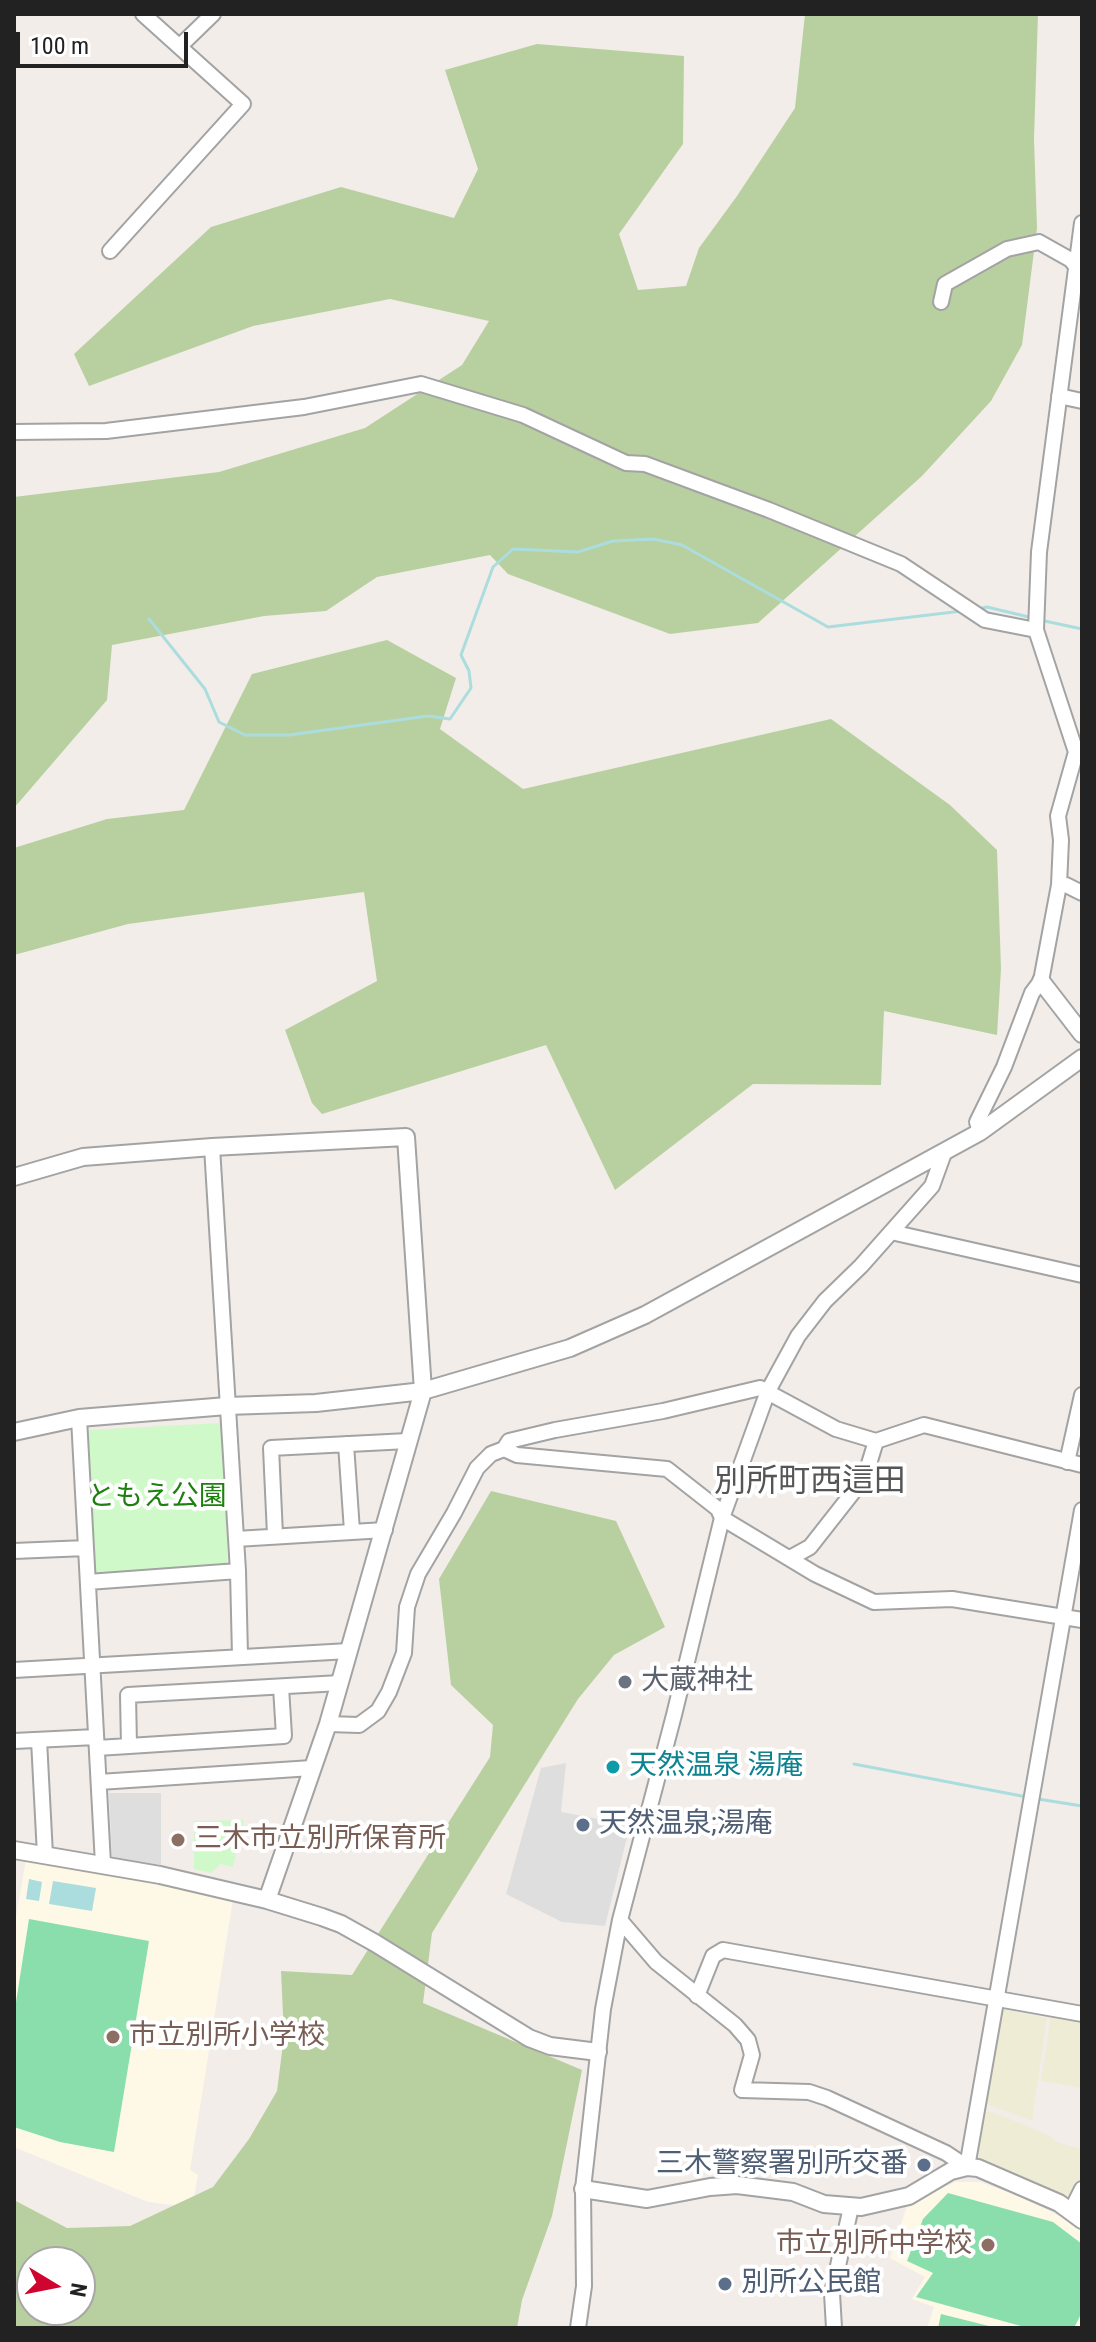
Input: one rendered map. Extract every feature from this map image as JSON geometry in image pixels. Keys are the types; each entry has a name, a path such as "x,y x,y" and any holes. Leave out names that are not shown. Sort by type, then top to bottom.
{"street":[{"path":"110,251 243,104 143,14"},
{"path":"180,46 213,14"},
{"path":"980,1132 977,1122 1004,1067 1032,993 1041,981 1059,885 1061,840 1058,816 1079,752 1036,630 1039,552 1079,269 1082,223"},
{"path":"941,302 945,284 1007,249 1039,242 1071,260 1079,269"},
{"path":"14,432 106,431 304,407 421,384 523,415 626,463 645,464 901,564 985,620 1036,630"},
{"path":"1059,396 1082,401"},
{"path":"1059,885 1082,893"},
{"path":"1041,981 1082,1034"},
{"path":"14,1432 79,1418 227,1406 316,1403 423,1391 570,1348 645,1315 944,1153 980,1132 1082,1058"},
{"path":"14,1177 83,1157 406,1137 423,1391 328,1724 267,1900"},
{"path":"212,1147 238,1571 240,1656"},
{"path":"578,2328 584,2286 583,2189 603,2009 620,1920 722,1518 768,1391 798,1336 825,1301 861,1266 932,1186 944,1153"},
{"path":"891,1232 1082,1275"},
{"path":"328,1724 359,1725 378,1711 404,1653 407,1607 418,1574 477,1468 491,1454 504,1449 509,1441 663,1411 760,1388 836,1429 876,1441 924,1425 1082,1465"},
{"path":"1067,1462 1082,1395"},
{"path":"79,1418 103,1864"},
{"path":"275,1535 271,1448 408,1441"},
{"path":"790,1558 810,1547 865,1477 876,1441"},
{"path":"346,1444 352,1531"},
{"path":"504,1449 517,1455 667,1469 718,1509 722,1518 815,1574 874,1602 952,1599 1082,1620"},
{"path":"967,2167 1082,1510"},
{"path":"236,1539 385,1530"},
{"path":"14,1551 86,1548"},
{"path":"88,1582 238,1571"},
{"path":"14,1670 349,1651"},
{"path":"129,1746 128,1695 340,1683"},
{"path":"14,1741 97,1742 129,1746 284,1736 281,1687"},
{"path":"39,1740 45,1855"},
{"path":"99,1782 312,1768"},
{"path":"14,1850 103,1864 267,1900 341,1924 529,2038 550,2046 598,2052"},
{"path":"620,1920 656,1962 735,2025 748,2040 752,2055 742,2090 809,2092 827,2098 946,2153 967,2167"},
{"path":"697,1996 713,1956 723,1950 1082,2014"},
{"path":"583,2189 647,2199 737,2185 793,2192 824,2204 851,2207 909,2196 951,2171 967,2167 978,2168 1059,2203 1076,2216 1082,2189"},
{"path":"834,2328 832,2293 851,2207"}],"shaded area":[{"path":"566,1763 561,1812 630,1825 605,1926 562,1922 506,1894 541,1768"},
{"path":"109,1793 161,1793 161,1865 112,1858"},
{"name":"市立別所小学校","path":"26,1860 162,1883 233,1899 190,2170 198,2175 192,2207 148,2202 14,2147 14,1928"},
{"path":"1001,2009 1047,2018 1032,2121 984,2103"},
{"path":"1051,2015 1082,2020 1082,2088 1041,2081"},
{"path":"984,2112 992,2112 1045,2133 1057,2142 1082,2149 1082,2177 1072,2199 1065,2201 977,2161 974,2156"},
{"name":"市立別所中学校","path":"955,2182 980,2182 1018,2196 1068,2220 1082,2232 1082,2328 927,2328 934,2307 912,2299 925,2277 890,2258 907,2206"}],"green space":[{"path":"805,14 1038,14 1034,139 1037,228 1022,345 991,401 922,476 758,623 670,634 508,574 490,555 377,577 326,611 264,616 112,645 107,700 14,808 14,497 219,472 365,428 462,365 489,321 390,299 253,326 89,386 74,354 211,227 341,187 454,218 478,169 445,70 537,44 684,56 683,144 619,234 638,290 686,286 699,248 795,108"},
{"path":"387,640 456,678 440,729 523,789 831,719 950,805 997,850 1001,969 997,1035 884,1011 881,1085 753,1084 615,1190 546,1045 322,1114 312,1103 285,1030 377,981 364,892 128,924 14,955 14,848 107,819 184,810 252,674"},
{"name":"ともえ公園","path":"222,1423 228,1566 93,1577 86,1430"},
{"path":"491,1491 616,1521 665,1627 614,1655 578,1699 432,1933 423,2003 582,2070 552,2216 522,2300 517,2328 14,2328 14,2200 67,2228 130,2226 213,2187 249,2139 277,2091 284,2036 281,1971 352,1975 490,1757 493,1725 451,1685 439,1579"},
{"path":"244,1820 233,1867 220,1864 211,1873 194,1869 194,1821"},
{"path":"29,1919 149,1941 114,2152 60,2142 14,2127 14,2015"},
{"name":"市立別所中学校","path":"948,2193 1053,2222 1082,2244 1082,2312 1075,2326 1028,2328 916,2297 933,2273 907,2261 923,2219"},
{"path":"941,2314 993,2327 993,2328 938,2328"}],"water":[{"path":"29,1879 42,1882 39,1901 26,1899"},
{"path":"53,1881 96,1888 92,1911 49,1904"}],"waterway":[{"path":"149,619 205,689 219,722 245,735 289,735 428,716 450,719 471,688 469,671 461,655 493,567 513,549 578,552 613,541 653,539 682,545 828,627 962,611"},
{"path":"978,609 987,607 1033,618"},
{"path":"1040,620 1082,629"},
{"path":"854,1764 1027,1797"},
{"path":"1038,1799 1082,1806"}],"place":[{"name":"大蔵神社","path":"625,1682"},
{"name":"天然温泉 湯庵","path":"613,1767"},
{"name":"天然温泉;湯庵","path":"583,1825"},
{"name":"三木市立別所保育所","path":"178,1840"},
{"name":"市立別所小学校","path":"113,2037"},
{"name":"三木警察署別所交番","path":"924,2165"},
{"name":"市立別所中学校","path":"988,2245"},
{"name":"別所公民館","path":"725,2284"}],"district":[{"name":"別所町西這田","path":"810,1483"}]}
